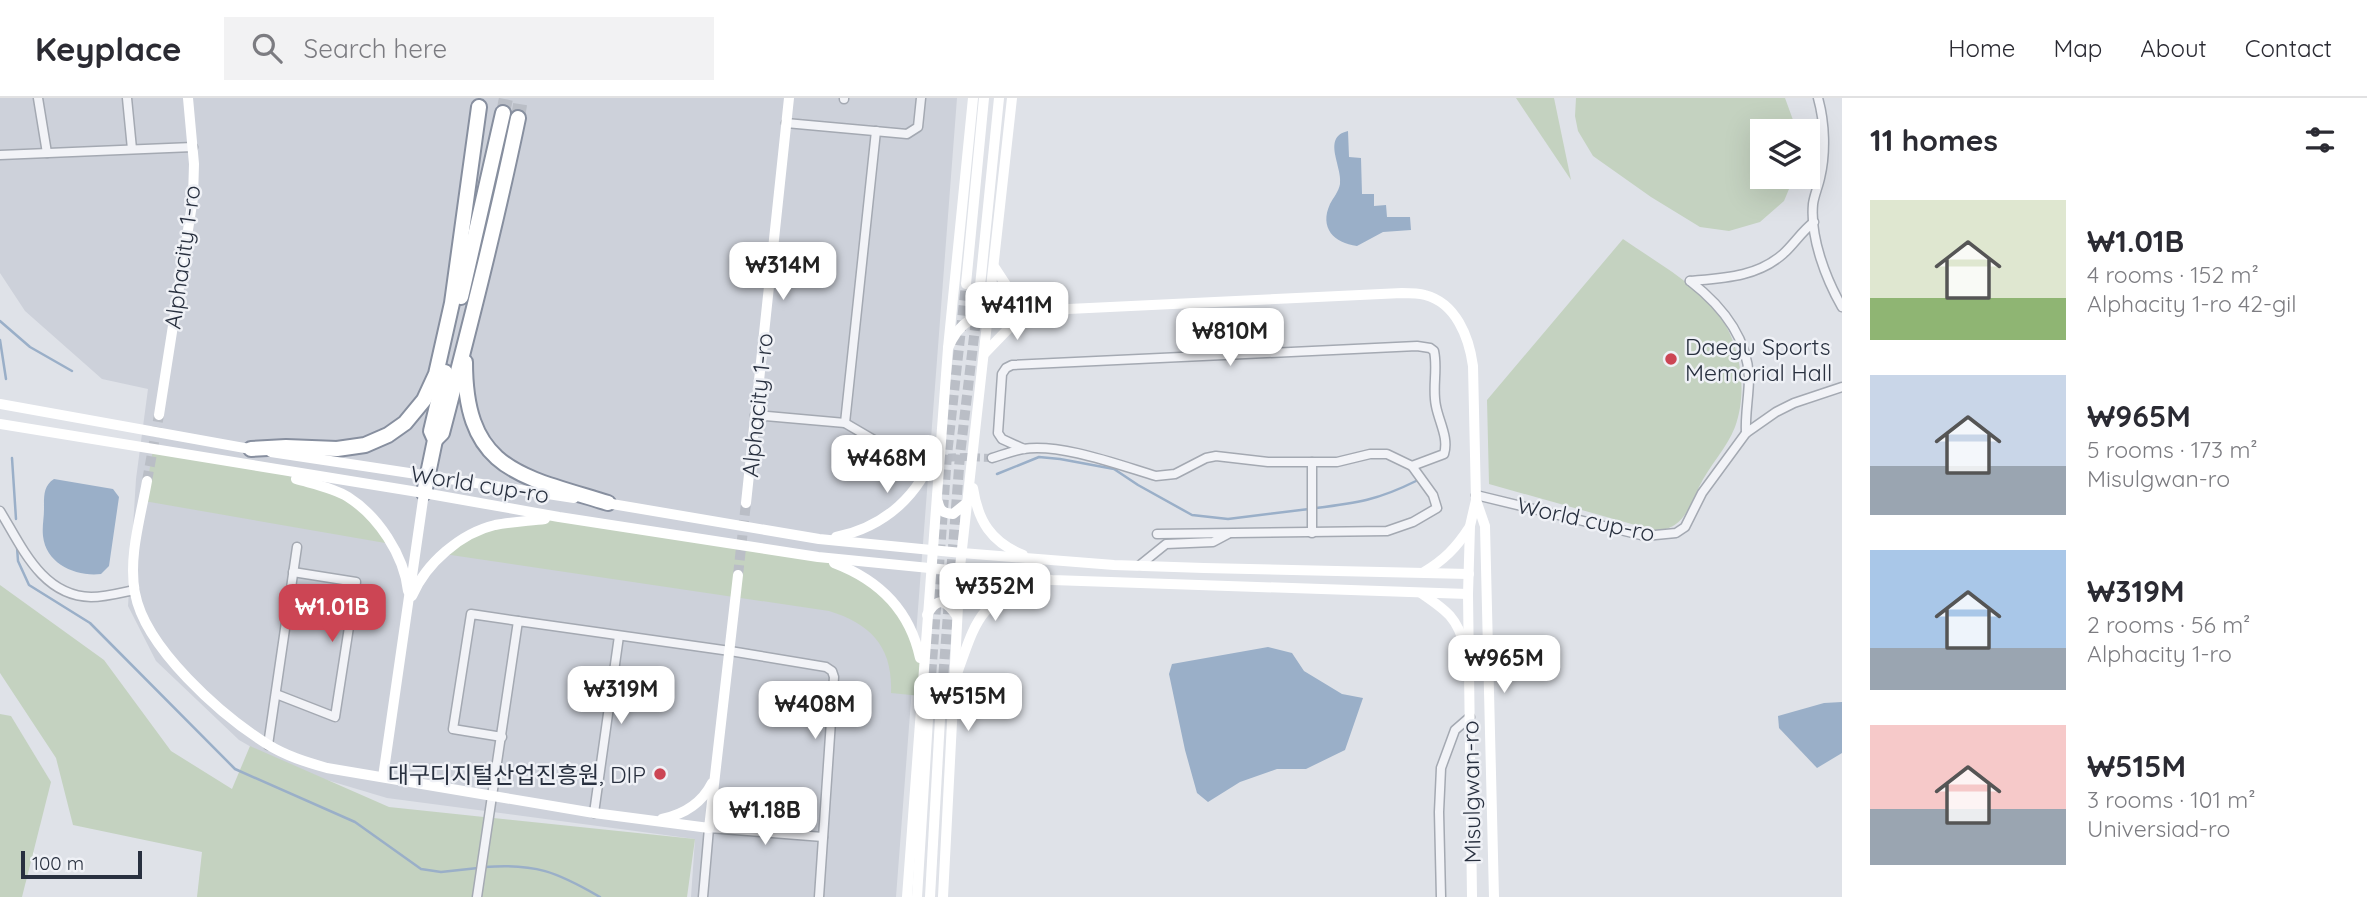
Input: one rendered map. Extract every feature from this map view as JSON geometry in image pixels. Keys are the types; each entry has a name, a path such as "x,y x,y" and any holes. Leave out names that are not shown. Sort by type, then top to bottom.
{"highway":[{"path":"251,449 337,449 365,445 405,424 424,400 436,374 452,303 479,107"},
{"path":"435,440 431,432 503,113"},
{"path":"424,493 435,440 442,433 466,342 518,118"},
{"path":"466,342 466,395 469,409 474,425 492,453 515,472 526,477 608,503"}],"main road":[{"name":"Alphacity 1-ro","path":"159,415 192,198 188,98"},
{"name":"Alphacity 1-ro","path":"746,503 789,98"},
{"path":"906,897 948,348 973,98"},
{"path":"966,284 984,98"},
{"path":"980,286 999,98"},
{"path":"943,897 960,573 1012,98"},
{"path":"995,267 1012,294 1035,312"},
{"path":"948,348 955,331 972,319 988,313 1390,293 1426,295 1444,305 1454,315 1470,346 1473,366 1476,497"},
{"path":"983,356 1009,328 1035,312"},
{"name":"World cup-ro","path":"0,404 251,449 819,538 962,553 1140,565 1421,574 1469,573"},
{"name":"World cup-ro","path":"0,424 818,557 1052,580"},
{"path":"819,538 865,528 895,510 924,478 941,436"},
{"path":"264,468 346,495 367,512 386,534 396,555 407,586 409,605"},
{"path":"970,468 975,502 984,524 1002,544 1032,558"},
{"path":"147,481 134,561 134,590 139,610 150,632 182,671 233,720 268,745 299,760 327,768 594,813 709,828 738,575"},
{"path":"383,777 424,493"},
{"name":"Misulgwan-ro","path":"1472,897 1468,594 1471,526 1476,497"},
{"name":"Misulgwan-ro","path":"1476,497 1485,526 1494,897"},
{"path":"937,499 940,509 953,514 968,502"},
{"path":"409,605 417,586 434,564 470,535 494,525 559,517"},
{"path":"1421,574 1450,554 1471,526"},
{"path":"818,557 860,574 894,603 916,640 922,682"},
{"path":"955,681 971,634 984,611 1017,589 1052,580 1468,594"},
{"path":"1421,593 1446,609 1460,628 1470,688"},
{"path":"927,615 932,606 941,601 957,616"},
{"path":"917,897 928,719"},
{"path":"930,897 940,719"},
{"path":"652,822 673,817 697,804 706,795 715,777"}],"street":[{"path":"38,98 47,153"},
{"path":"127,98 132,149"},
{"path":"786,123 906,134 914,132 918,127 921,98"},
{"path":"1818,98 1824,142 1821,176 1813,204 1814,222 1818,250 1842,307"},
{"path":"845,422 876,131"},
{"path":"0,156 192,146"},
{"path":"1746,433 1749,375 1741,343 1718,304 1690,281 1728,278 1758,271 1783,254 1814,222"},
{"path":"1024,449 1003,439 998,433 1002,374 1012,365 1425,346 1434,351 1435,355 1435,404 1442,422 1446,448 1444,454 1412,467"},
{"name":"World cup-ro","path":"1476,497 1645,536 1668,536 1685,527 1702,493 1746,433 1794,403 1842,387"},
{"path":"755,415 845,422 912,459"},
{"path":"992,458 1024,449 1058,451 1095,458 1156,477 1175,474 1206,458 1216,456 1268,463 1338,462 1370,454 1387,454 1412,467 1433,495 1437,508 1413,522 1387,531 1157,534"},
{"path":"1312,462 1312,533"},
{"path":"0,511 36,568 45,579 55,585 68,592 91,597 134,590"},
{"path":"1140,565 1166,544 1213,542 1229,533"},
{"path":"268,745 297,547"},
{"path":"1151,557 1160,566"},
{"path":"276,694 335,717 356,582 293,572"},
{"path":"502,737 453,729 471,614 730,650 826,667 832,671 834,677 819,897"},
{"path":"477,897 519,621"},
{"path":"594,813 619,636"},
{"path":"1441,897 1441,768 1455,730 1470,717"},
{"path":"703,897 709,828 823,837"}],"shaded area":[{"path":"0,98 957,98 896,897 691,897 695,839 387,798 290,769 239,740 156,661 128,606 136,479 148,389 102,379 25,311 0,273"}],"green space":[{"path":"1516,98 1554,98 1571,180"},
{"path":"1576,98 1785,98 1793,119 1750,119 1750,189 1789,189 1784,201 1760,222 1729,231 1700,227 1593,156 1578,131"},
{"path":"1623,239 1681,279 1713,307 1730,333 1739,364 1741,397 1732,435 1703,479 1683,518 1663,530 1653,530 1489,484 1487,400"},
{"path":"153,450 264,468 346,495 391,544 144,501"},
{"path":"547,518 818,557 843,567 894,603 921,660 921,696 891,693 888,663 876,640 857,623 829,611 444,554 470,535"},
{"path":"0,585 104,660 171,751 232,789 250,746 389,807 695,839 687,897 197,897 202,852 73,825 56,758 0,673"},
{"path":"0,714 11,716 51,782 22,897 0,897"}],"water":[{"path":"1348,131 1349,157 1361,158 1362,194 1374,194 1374,206 1386,205 1387,217 1410,217 1411,230 1383,232 1357,246 1342,242 1331,233 1326,220 1327,213 1340,184 1334,146 1340,134"},
{"path":"54,479 113,489 119,497 109,566 101,574 82,573 64,567 45,546 44,496 46,488"},
{"path":"1268,647 1292,653 1304,671 1342,694 1363,698 1345,750 1306,769 1277,769 1240,782 1208,802 1197,793 1185,750 1169,674 1172,664"},
{"path":"1842,702 1842,753 1817,768 1779,728 1778,716 1824,703"}],"waterway":[{"path":"0,321 30,347 72,371"},
{"path":"0,340 6,379"},
{"path":"997,474 1039,457 1060,459 1114,469 1192,515 1228,519 1309,509"},
{"path":"12,458 16,519"},
{"path":"1316,508 1367,500 1416,481"},
{"path":"17,547 18,561 29,585 90,623 235,769 355,822 421,869 441,872 478,868"},
{"path":"485,867 518,866 545,871 600,897"}],"tunnel":[{"path":"503,113 506,98"},
{"path":"518,118 521,98"},
{"path":"928,719 947,455 966,284"},
{"path":"940,719 960,455 980,286"},
{"path":"147,481 159,415"},
{"path":"912,459 992,458"},
{"path":"738,575 746,503"}],"place":[{"name":"Daegu Sports Memorial Hall","path":"1671,359"},
{"name":"대구디지털산업진흥원, DIP","path":"660,774"}]}
